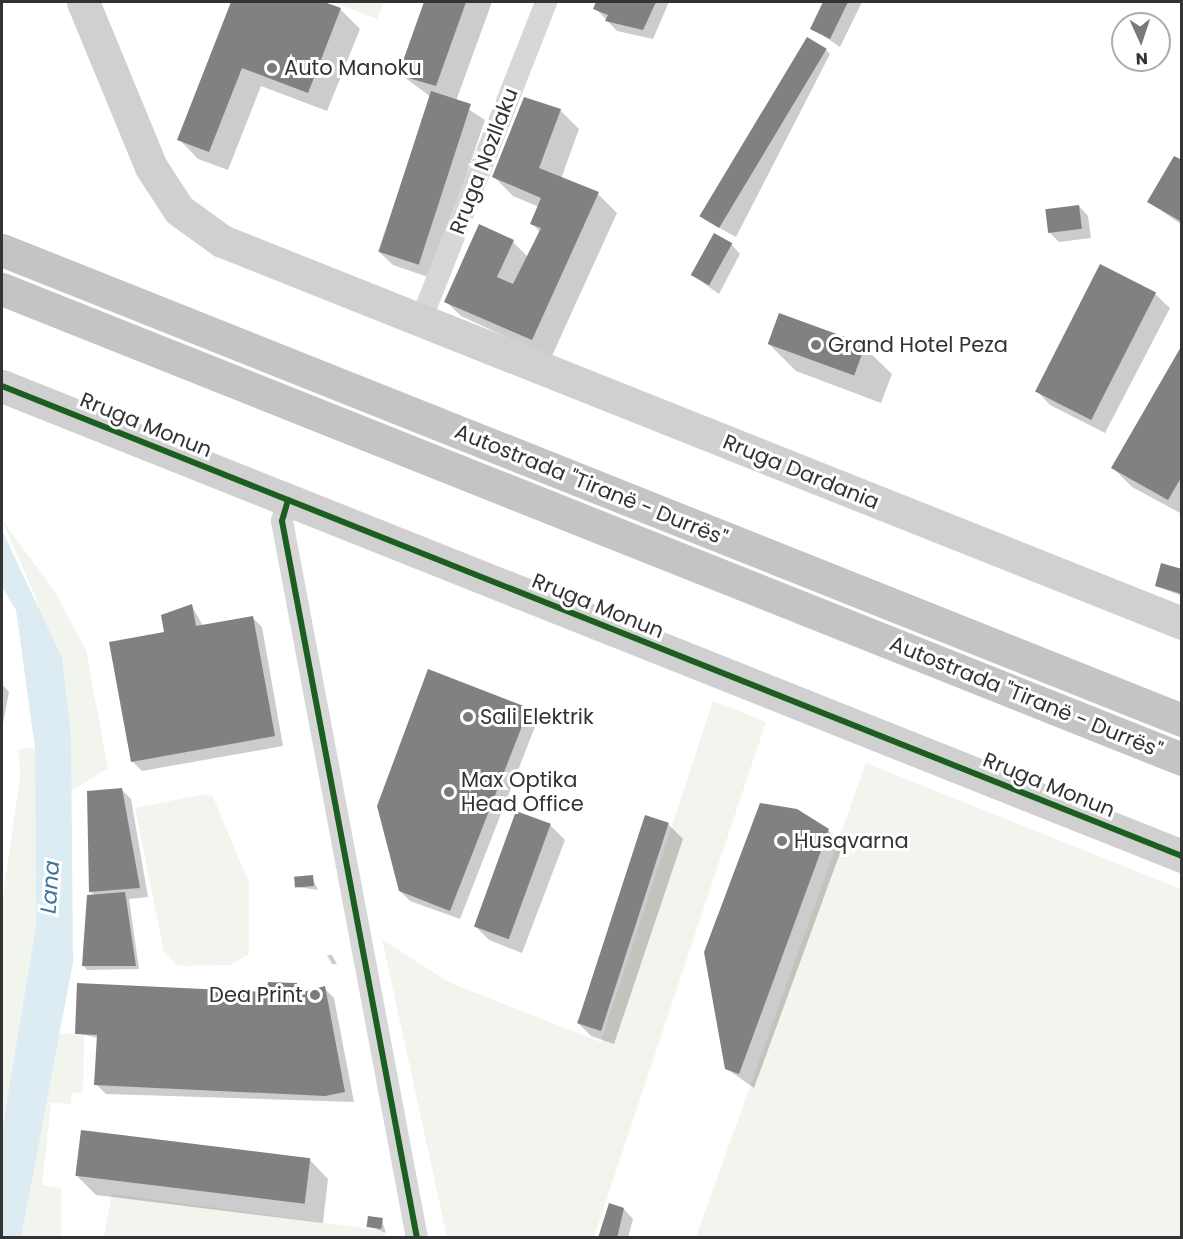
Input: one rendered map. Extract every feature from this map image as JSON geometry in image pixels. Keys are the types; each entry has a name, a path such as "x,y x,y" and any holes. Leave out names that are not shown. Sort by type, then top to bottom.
{"highway":[{"name":"Autostrada \"Tiranë - Durrës\"","path":"2,250 1182,720"},
{"name":"Autostrada \"Tiranë - Durrës\"","path":"2,289 1182,759"}],"main road":[{"name":"Rruga Dardania","path":"83,2 151,167 179,210 222,241 1182,623"},
{"name":"Rruga Monun","path":"2,386 1182,856"}],"street":[{"name":"Rruga Nozllaku","path":"421,320 546,2"},
{"path":"288,500 282,521 417,1238"}],"shaded area":[{"path":"332,2 384,2 377,19"},
{"path":"2,520 54,590 86,650 108,768 71,791 71,736 36,598"},
{"path":"713,701 766,722 594,1237 447,1237 382,939 450,983 601,1042"},
{"path":"35,748 36,926 2,1131 3,897 20,777 19,749"},
{"path":"866,763 1181,889 1181,1237 696,1237"},
{"path":"204,794 213,797 249,882 249,954 230,965 178,966 164,952 135,808"},
{"path":"58,1033 84,1035 83,1092 72,1093 71,1104 51,1103 42,1185 61,1188 61,1237 21,1238"},
{"path":"112,1194 384,1231 386,1237 104,1237"}],"water":[{"name":"Lana","path":"2,530 62,658 71,736 73,962 21,1238 2,1237 2,1131 36,926 35,748 16,610 2,587"}],"building":[{"path":"231,2 324,2 341,8 308,93 242,68 209,152 177,140"},
{"path":"424,2 466,2 436,86 398,75"},
{"path":"596,2 656,2 643,30 605,21 608,15 593,9"},
{"path":"823,2 848,2 830,39 810,29"},
{"path":"807,37 827,49 719,228 699,216"},
{"path":"431,91 471,104 419,265 379,252"},
{"path":"524,97 561,109 539,168 599,192 532,340 444,302 479,224 514,240 497,277 513,284 541,228 530,224 541,198 492,177"},
{"path":"1174,156 1182,160 1182,222 1147,202"},
{"path":"1079,205 1082,229 1048,233 1045,209"},
{"path":"714,233 732,243 709,285 691,275"},
{"path":"1100,264 1156,293 1091,420 1035,391"},
{"name":"Grand Hotel Peza","path":"779,313 865,344 854,375 768,344"},
{"path":"1182,345 1182,476 1168,500 1111,468"},
{"path":"1161,563 1182,569 1182,594 1155,586"},
{"path":"192,604 196,626 253,616 275,736 131,762 109,642 164,632 161,615"},
{"path":"428,669 529,708 450,911 399,891 377,806"},
{"path":"122,788 140,888 89,892 87,791"},
{"path":"760,803 797,809 829,829 739,1074 725,1069 704,952"},
{"path":"516,811 551,824 509,939 474,927"},
{"path":"645,815 669,823 601,1031 577,1023"},
{"path":"313,875 314,886 295,888 294,877"},
{"path":"125,892 136,966 82,966 87,895"},
{"path":"268,982 297,983 296,994 325,986 345,1092 325,1096 94,1085 97,1035 75,1034 77,983 267,992"},
{"path":"81,1130 310,1158 305,1204 75,1176"},
{"path":"609,1203 624,1208 617,1238 598,1238"},
{"path":"368,1216 383,1218 381,1229 366,1227"}],"cycle path":[{"path":"2,386 1182,856"},
{"path":"288,500 282,521 417,1238"}],"place":[{"name":"Auto Manoku","path":"272,68"},
{"name":"Grand Hotel Peza","path":"816,345"},
{"name":"Sali Elektrik","path":"468,717"},
{"name":"Max Optika Head Office","path":"449,792"},
{"name":"Husqvarna","path":"782,841"},
{"name":"Dea Print","path":"315,995"}]}
